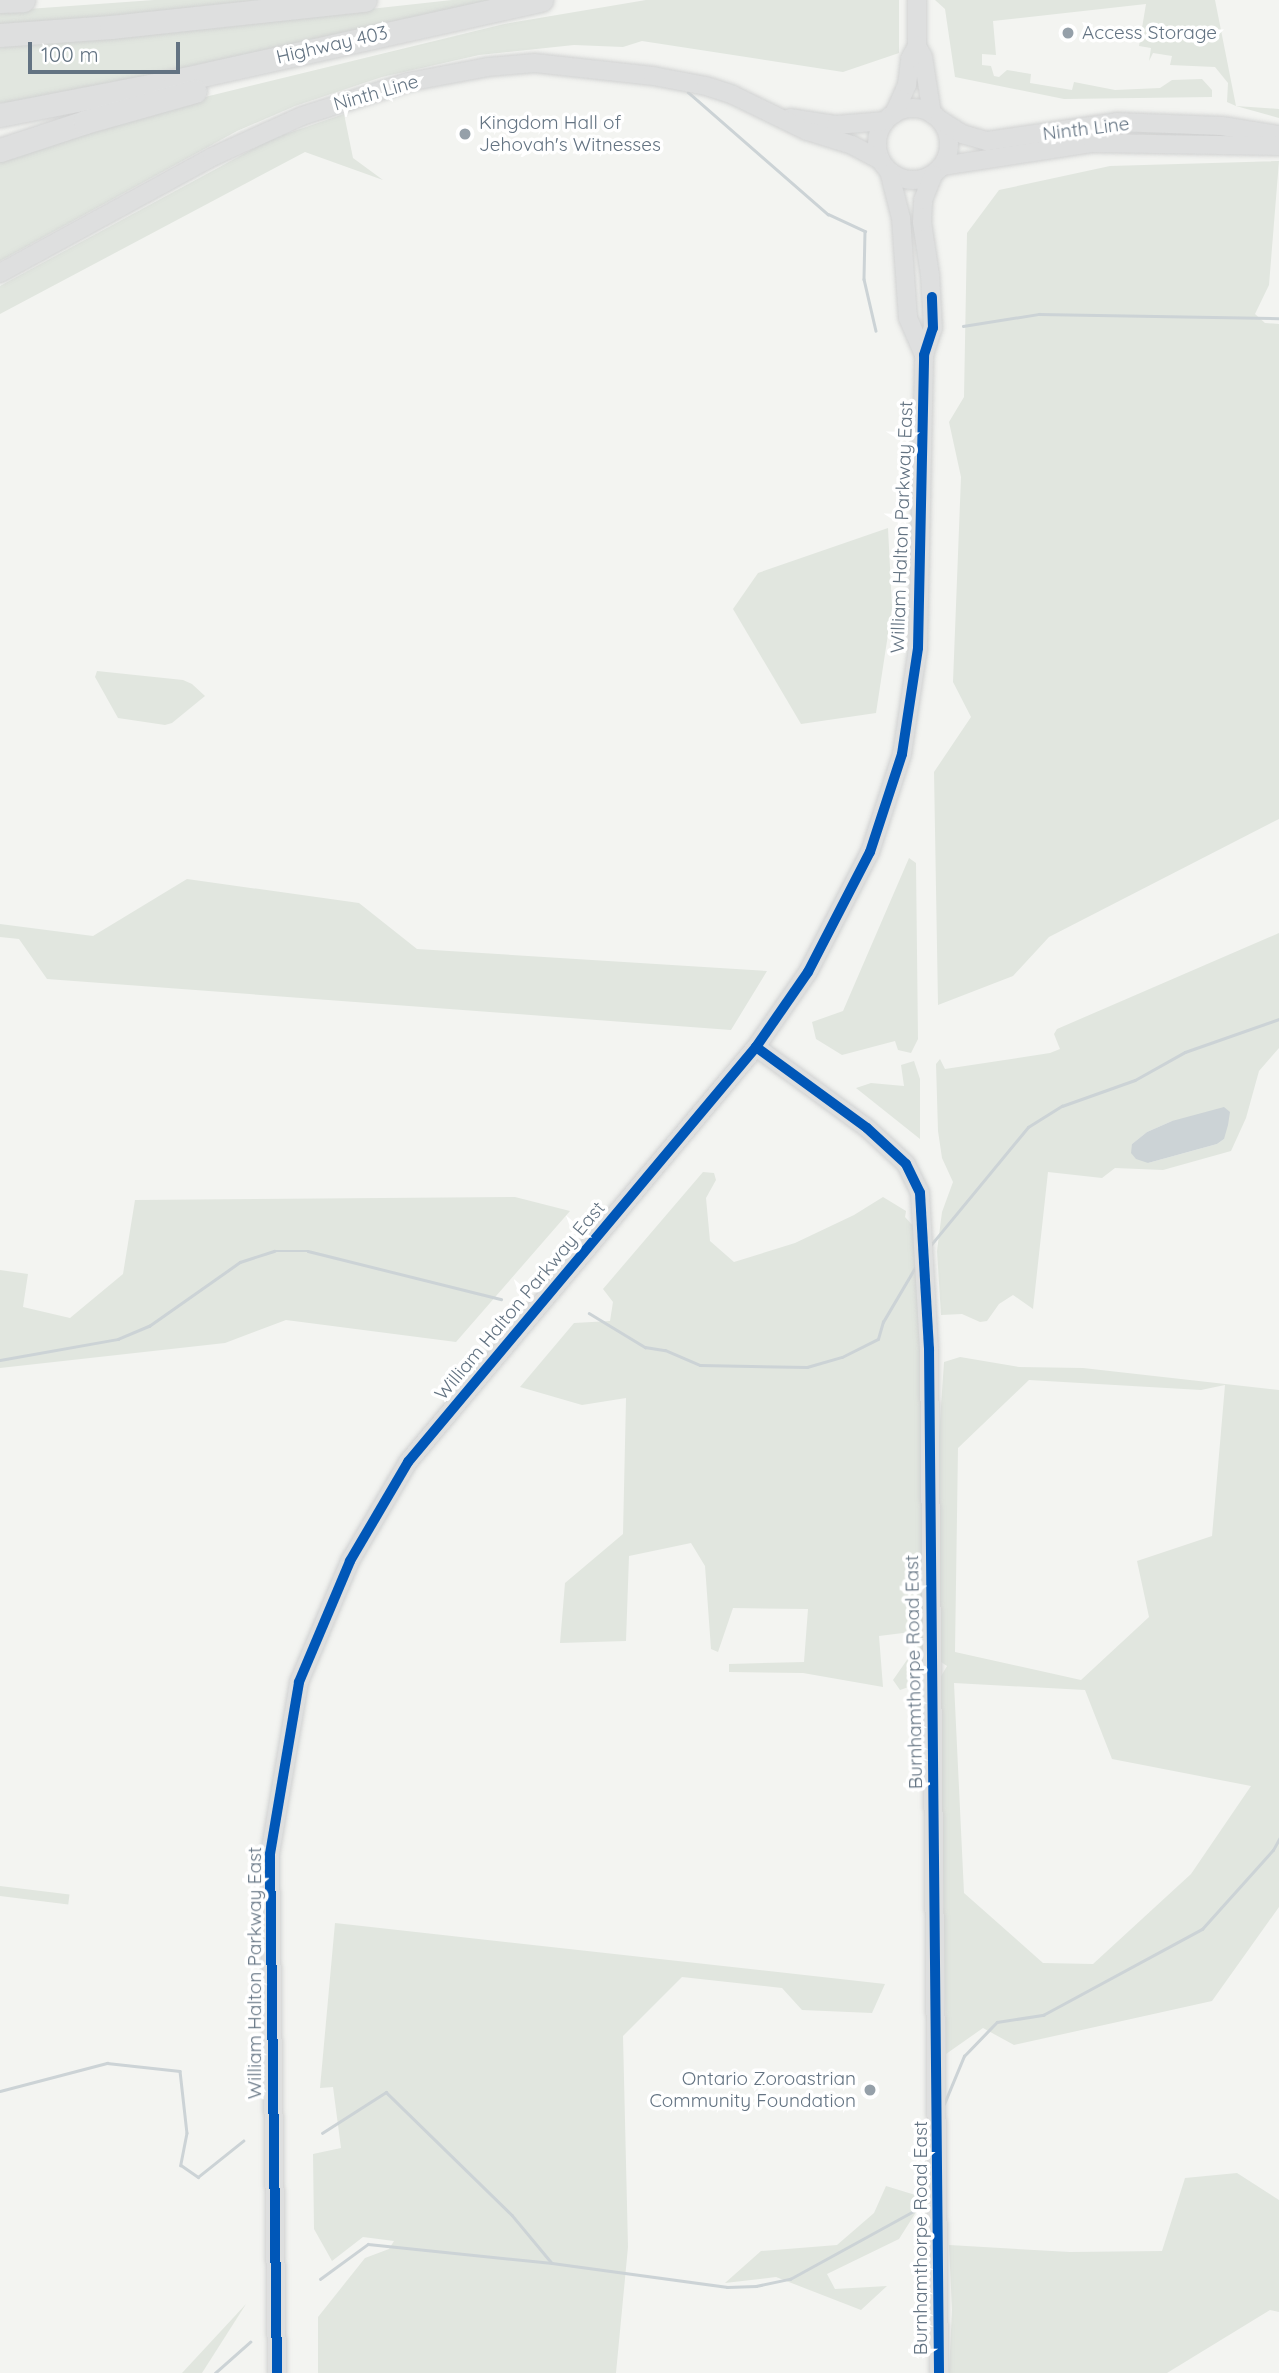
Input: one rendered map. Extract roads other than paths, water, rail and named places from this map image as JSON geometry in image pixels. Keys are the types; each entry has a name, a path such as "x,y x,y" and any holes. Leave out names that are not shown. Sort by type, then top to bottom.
{"highway":[{"path":"0,1 23,0"},
{"path":"0,35 111,27 365,0"},
{"name":"Highway 403","path":"0,115 175,81 377,34 541,0"},
{"path":"0,150 85,122 337,52 377,34"}],"main road":[{"path":"917,1 917,46 910,59 907,85 877,140 885,165 910,180 937,170 949,143 936,117 923,57 917,46"},
{"name":"Ninth Line","path":"0,272 262,132 350,99 470,69 535,63 653,76 706,86 783,117 807,131 852,145 885,165"},
{"path":"889,118 913,108 936,117"},
{"name":"Ninth Line","path":"783,117 836,125 889,118"},
{"name":"Ninth Line","path":"936,117 962,134 987,141 1117,122 1222,126 1279,135"},
{"name":"Ninth Line","path":"937,170 1093,143 1279,146"},
{"name":"William Halton Parkway East","path":"885,165 901,218 908,318 924,355"},
{"name":"William Halton Parkway East","path":"277,2373 270,1854 299,1682 350,1561 408,1462 756,1047 808,972 870,852 902,754 918,649 924,355 933,328 930,275 922,222 923,200 937,170"},
{"name":"Burnhamthorpe Road East","path":"756,1047 867,1128 906,1164 920,1193 929,1349 939,2373"}],"waterway":[{"path":"688,92 828,214 865,231 864,279 876,331"},
{"path":"963,326 1039,314 1279,318"},
{"path":"930,1246 1028,1127 1062,1106 1135,1080 1185,1052 1279,1019"},
{"path":"0,1360 118,1339 149,1326 240,1262 274,1251 308,1251 501,1299"},
{"path":"589,1313 645,1347 665,1350 700,1365 807,1367 842,1357 878,1339 883,1322 916,1266"},
{"path":"944,2104 964,2056 997,2022 1043,2015 1202,1929 1273,1850 1279,1839"},
{"path":"0,2091 107,2063 180,2071 187,2133 181,2165 198,2177 243,2141"},
{"path":"322,2133 386,2092 512,2215 552,2263"},
{"path":"320,2279 368,2244 552,2263 727,2287 756,2286 790,2279 921,2207 924,2155 929,2142"},
{"path":"215,2373 250,2342"}],"place":[{"name":"Access Storage","path":"1068,33"},
{"name":"Kingdom Hall of Jehovah's Witnesses","path":"465,134"},
{"name":"Ontario Zoroastrian Community Foundation","path":"870,2090"}]}
